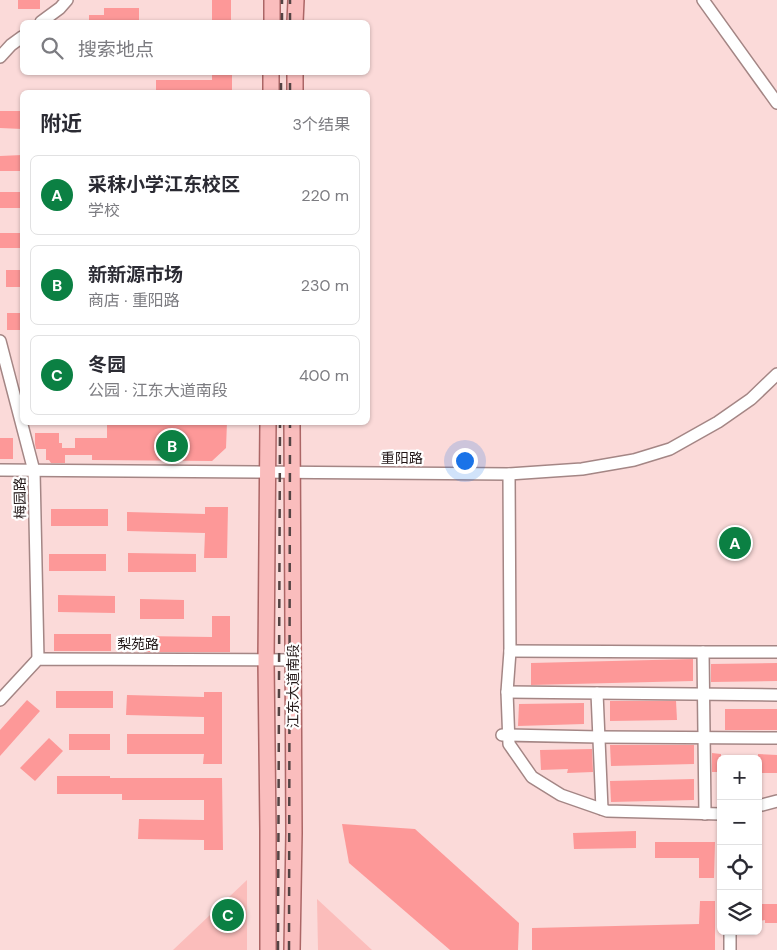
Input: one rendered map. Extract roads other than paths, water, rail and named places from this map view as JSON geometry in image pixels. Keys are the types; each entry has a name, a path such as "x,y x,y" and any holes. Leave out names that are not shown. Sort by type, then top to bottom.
{"main road":[{"path":"272,0 272,20"},
{"path":"296,0 296,20"},
{"path":"271,75 271,90"},
{"path":"295,75 295,90"},
{"name":"江东大道南段","path":"268,425 266,661 268,950"},
{"name":"江东大道南段","path":"292,425 294,832 292,950"}],"street":[{"path":"44,20 60,8 66,0"},
{"path":"703,0 777,103"},
{"path":"0,57 20,38"},
{"name":"梅园路","path":"1,346 20,418"},
{"name":"重阳路","path":"0,470 509,474 582,470 634,460 670,449 718,422 751,399 777,374"},
{"name":"梅园路","path":"22,425 34,471 38,659"},
{"path":"509,474 510,651 505,735 509,744 532,777 561,795 607,811 717,814"},
{"path":"510,651 777,652"},
{"path":"703,652 705,814"},
{"path":"0,700 38,659"},
{"name":"梨苑路","path":"38,659 293,660"},
{"path":"507,692 777,694"},
{"path":"597,693 602,809"},
{"path":"505,735 777,738"},
{"path":"762,805 777,801"},
{"path":"730,935 730,950"}],"railway":[{"path":"282,0 282,20"},
{"path":"290,0 290,20"},
{"path":"281,75 281,90"},
{"path":"290,75 290,90"},
{"path":"278,950 280,425"},
{"path":"289,950 290,425"}],"place":[{"name":"新新源市场","path":"172,446"},
{"name":"采秣小学江东校区","path":"735,543"},
{"name":"冬园","path":"228,915"}]}
